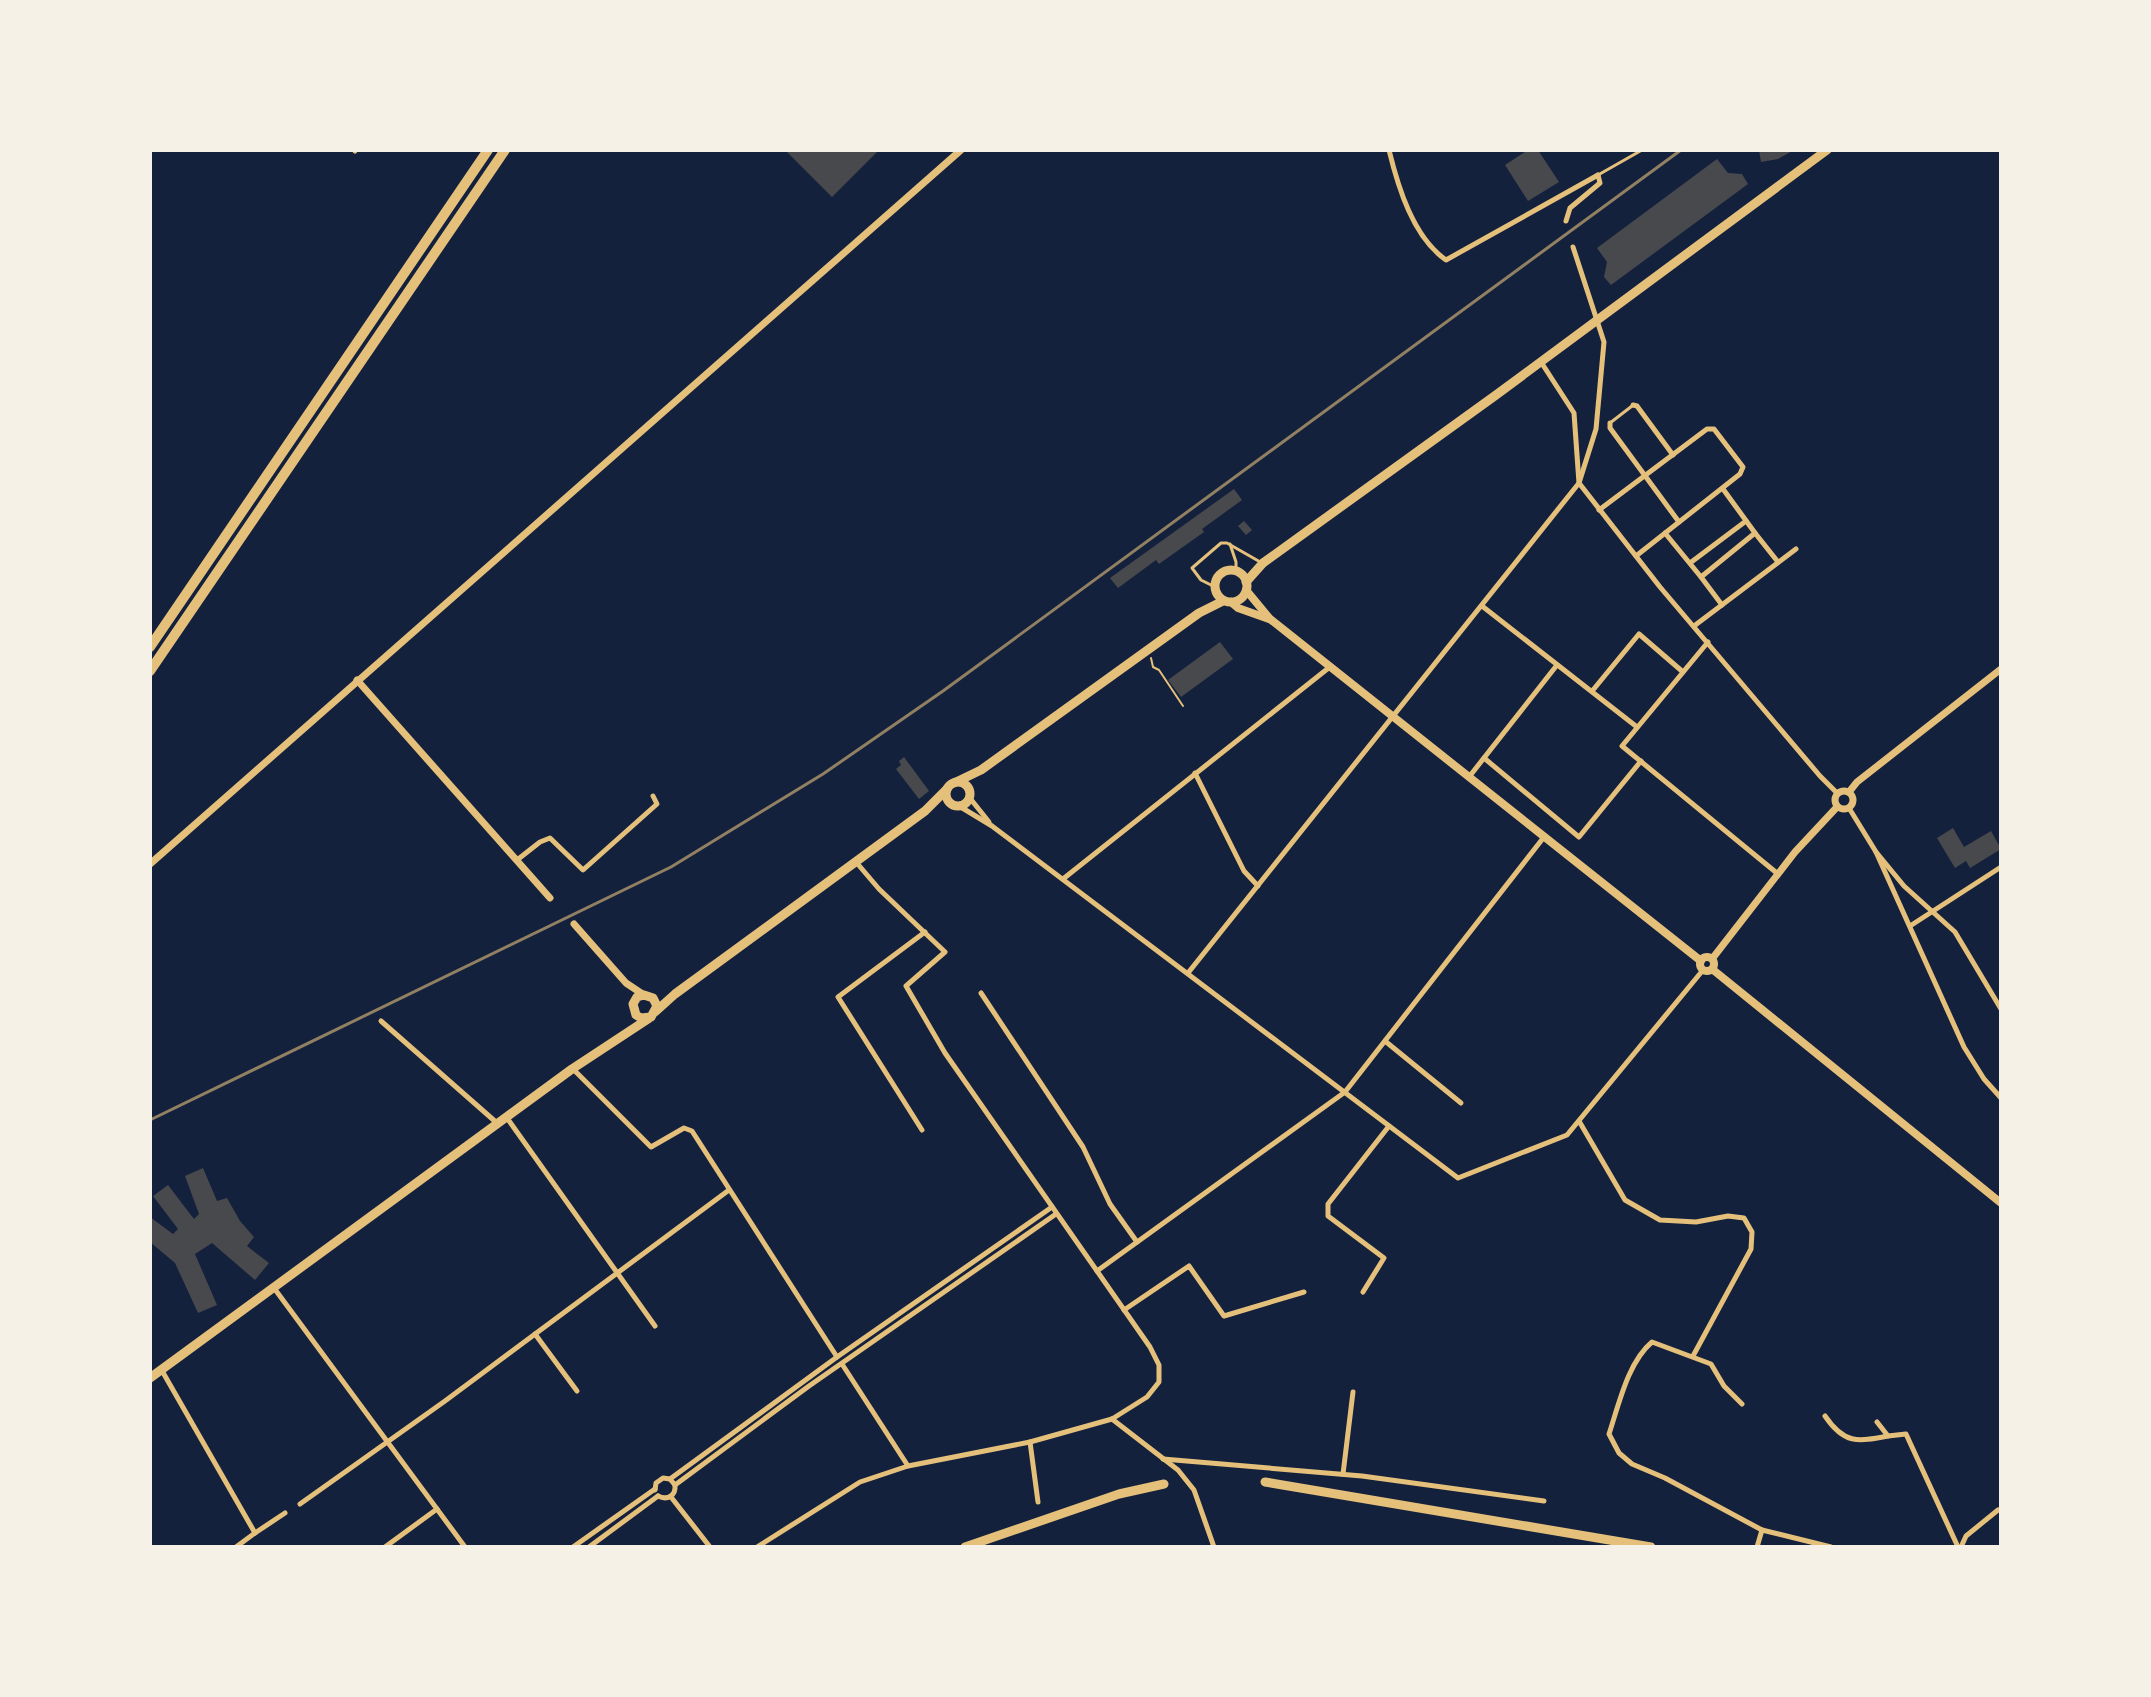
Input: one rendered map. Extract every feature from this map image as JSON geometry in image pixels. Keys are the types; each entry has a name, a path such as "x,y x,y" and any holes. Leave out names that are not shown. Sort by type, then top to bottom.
{"highway":[{"path":"150,647 488,150"},
{"path":"150,671 505,150"}],"main road":[{"path":"1199,613 1221,574 1263,563 1827,150"},
{"path":"150,1378 572,1069 653,1015 675,994 925,811 951,786 981,770 1199,613 1239,600 1263,563"},
{"path":"1237,572 1270,619 2001,1203"},
{"path":"1215,588 1227,602 1270,619"},
{"path":"925,811 966,803 981,770"},
{"path":"951,786 960,783 969,793"},
{"path":"951,786 954,804"},
{"path":"1705,967 1705,958 1712,959"},
{"path":"621,1035 634,1012 634,1000 675,994"},
{"path":"648,996 657,1006 653,1015"},
{"path":"634,1012 641,1018 653,1015"},
{"path":"1265,1482 1651,1547"},
{"path":"965,1547 1119,1494 1164,1484"}],"street":[{"path":"150,864 961,150"},
{"path":"1389,150 1395,177 1414,220 1435,252 1446,260 1598,175 1600,183 1570,208 1566,221"},
{"path":"1188,973 1579,483 1591,449 1599,411 1604,342 1573,247"},
{"path":"1541,361 1574,413 1579,483 1694,626 1837,793 1849,792 1857,782 2001,669"},
{"path":"1633,405 1637,406 1673,455"},
{"path":"1610,423 1610,428 1679,522"},
{"path":"1599,510 1707,429 1714,429 1743,467 1740,474 1636,556"},
{"path":"1723,489 1778,562"},
{"path":"1690,563 1746,521"},
{"path":"1665,533 1722,605"},
{"path":"1701,577 1755,533"},
{"path":"1694,626 1796,549"},
{"path":"1482,606 1637,727"},
{"path":"1593,690 1639,634 1683,672"},
{"path":"1708,642 1622,746 1778,874"},
{"path":"1469,777 1557,665"},
{"path":"1063,879 1331,666"},
{"path":"357,680 550,898"},
{"path":"1484,758 1579,837 1641,761"},
{"path":"1195,773 1244,871 1258,886"},
{"path":"1849,792 1853,801 1849,808"},
{"path":"969,793 992,826"},
{"path":"1837,793 1834,802 1837,807"},
{"path":"517,860 550,838 583,870 657,804 653,796"},
{"path":"954,804 992,826 1458,1178 1567,1135 1705,967"},
{"path":"1712,959 1826,816 1837,807 1849,808"},
{"path":"1849,808 1876,852 1964,1047 1984,1079 2001,1098"},
{"path":"1097,1271 1345,1092 1544,837"},
{"path":"1876,852 1918,900 1955,932 2001,1009"},
{"path":"757,1547 860,1482 908,1466 1030,1442 1112,1419 1147,1397 1159,1382 1159,1365 1150,1347 945,1053 906,986 945,952 879,889 855,861"},
{"path":"1910,926 2001,867"},
{"path":"574,924 626,983 634,1000"},
{"path":"922,1130 838,997 925,932"},
{"path":"626,983 648,996"},
{"path":"981,993 1083,1147 1110,1204 1137,1242"},
{"path":"381,1021 502,1120 655,1326"},
{"path":"1385,1041 1461,1103"},
{"path":"572,1069 651,1147 684,1128 692,1131 837,1357"},
{"path":"1579,1121 1625,1200 1660,1220 1696,1222 1728,1216 1744,1218 1752,1232 1751,1249 1693,1356"},
{"path":"1363,1292 1384,1258 1328,1216 1328,1204 1389,1126"},
{"path":"300,1504 389,1442 729,1190"},
{"path":"573,1547 655,1489 660,1479 670,1479 837,1357 1052,1207"},
{"path":"675,1485 1056,1214"},
{"path":"1124,1310 1189,1266 1224,1316 1304,1292"},
{"path":"274,1287 465,1547"},
{"path":"535,1334 577,1391"},
{"path":"1742,1404 1724,1386 1711,1364 1652,1342 1641,1351 1609,1434 1619,1453 1632,1464 1665,1478 1762,1530 1831,1547"},
{"path":"842,1364 908,1466"},
{"path":"161,1369 255,1533"},
{"path":"1343,1474 1353,1392"},
{"path":"1825,1416 1835,1430 1857,1442 1906,1434 1959,1547"},
{"path":"1112,1419 1178,1470 1194,1490 1214,1547"},
{"path":"1877,1422 1888,1436"},
{"path":"1030,1442 1038,1502"},
{"path":"1163,1459 1343,1474 1544,1501"},
{"path":"670,1479 675,1485 671,1497"},
{"path":"655,1489 658,1496"},
{"path":"589,1547 658,1496 671,1497 710,1547"},
{"path":"385,1547 437,1509"},
{"path":"1959,1547 1966,1536 1998,1510"},
{"path":"236,1547 285,1513"},
{"path":"1757,1547 1762,1530"}],"lane":[{"path":"1598,175 1642,150"},
{"path":"1610,423 1633,405"},
{"path":"1215,588 1201,580 1192,568 1221,543 1230,544 1263,563"},
{"path":"1230,544 1237,572"}],"path":[{"path":"1146,651 1153,667 1159,670 1183,706"}],"building":[{"path":"785,150 879,150 832,197"},
{"path":"1528,150 1538,150 1559,182 1528,201 1505,165"},
{"path":"1759,150 1794,150 1778,159 1761,162"},
{"path":"1717,159 1728,173 1742,174 1748,184 1611,285 1604,277 1607,262 1597,248"},
{"path":"1234,489 1242,500 1202,529 1204,532 1159,564 1156,560 1118,588 1110,578"},
{"path":"1244,521 1252,530 1246,535 1238,526"},
{"path":"1220,642 1233,659 1181,697 1168,680"},
{"path":"904,757 929,791 919,799 896,769"},
{"path":"1953,828 1964,847 1991,831 2001,849 1970,868 1966,861 1955,868 1937,838"},
{"path":"203,1168 217,1201 227,1198 240,1221 254,1237 247,1246 269,1263 255,1280 212,1243 195,1254 217,1305 198,1313 175,1263 150,1242 150,1217 173,1234 178,1229 153,1196 168,1185 194,1219 199,1214 185,1176"}],"railway":[{"path":"150,1120 671,867 823,774 943,691 1681,150"}]}
